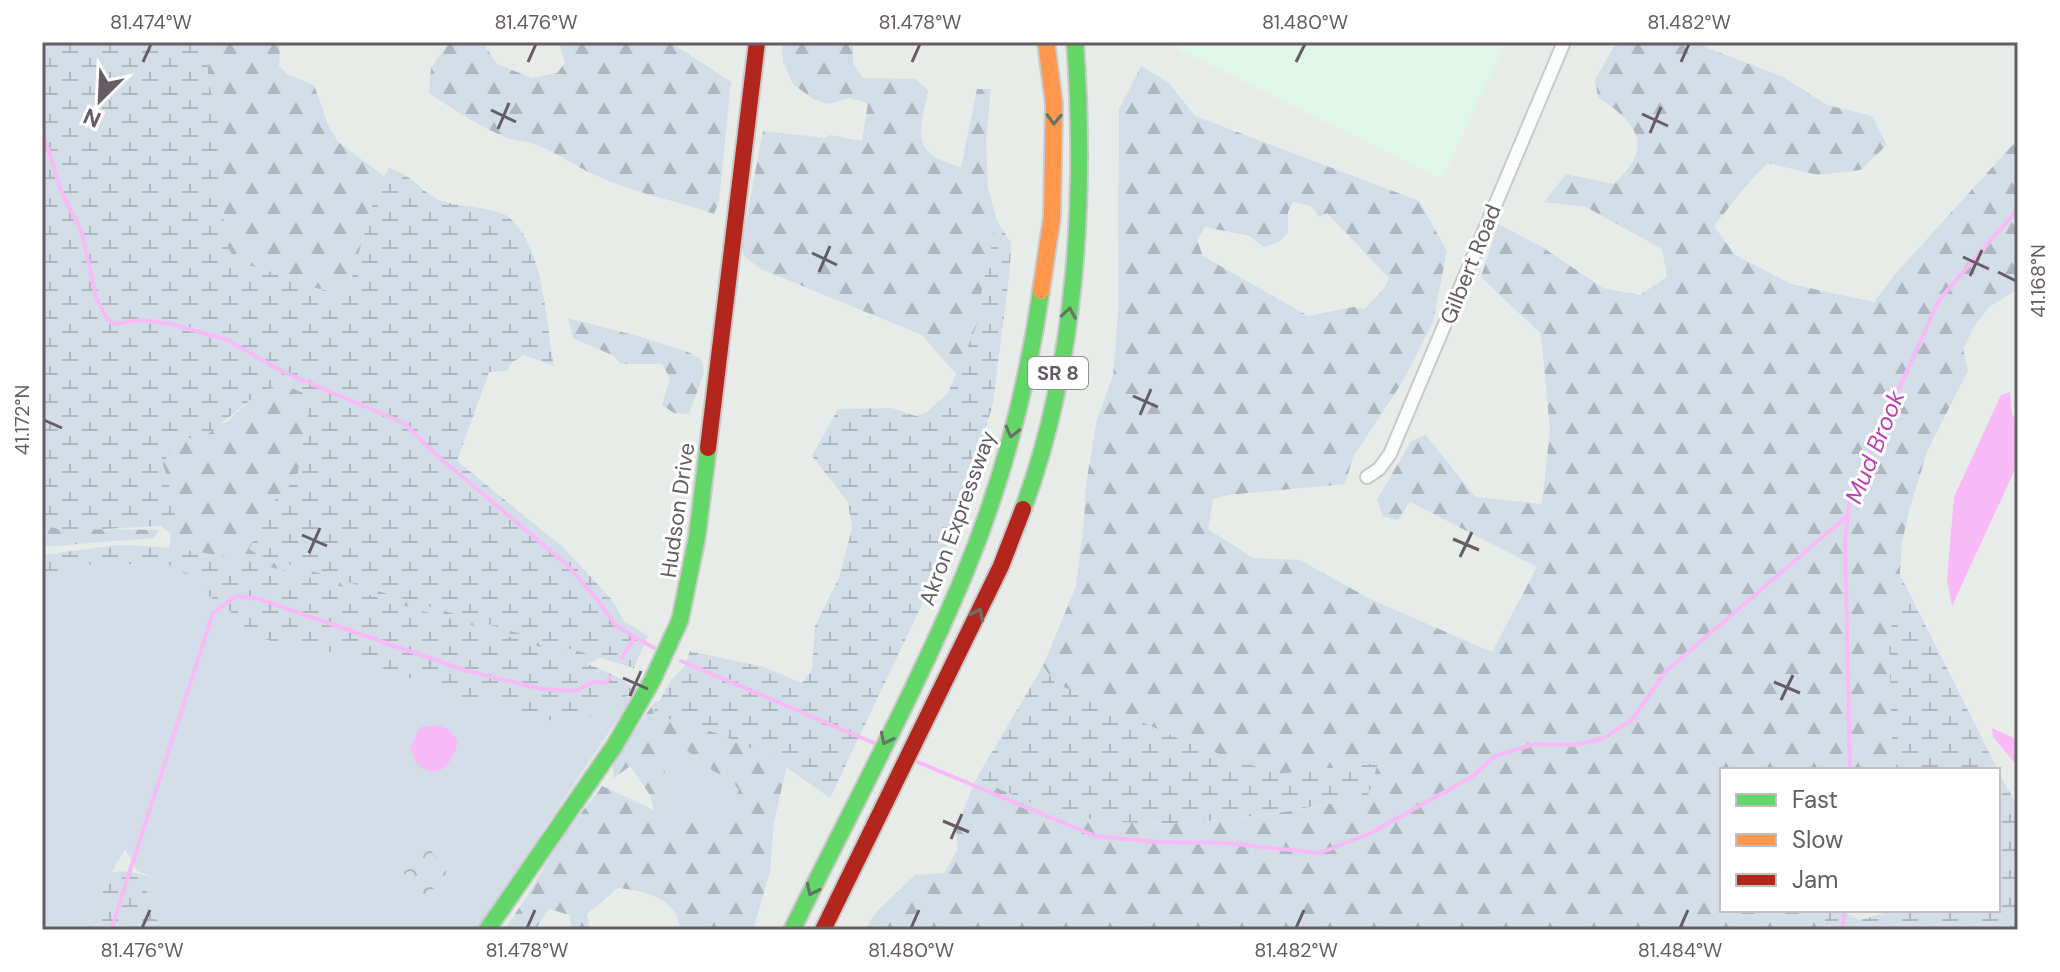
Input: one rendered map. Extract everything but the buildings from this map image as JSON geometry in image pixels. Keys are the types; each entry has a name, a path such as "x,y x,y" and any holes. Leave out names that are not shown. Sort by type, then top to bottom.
{"main road":[{"name":"Hudson Drive","path":"487,930 622,733 652,681 680,620 697,537 757,42"},
{"name":"Akron Expressway","path":"792,930 921,669 965,572 1011,439 1033,348 1052,217 1054,104 1046,42"},
{"name":"SR 8","path":"823,930 1001,566 1031,487 1053,401 1071,306 1078,224 1081,125 1075,42"}],"street":[{"name":"Gilbert Road","path":"1367,477 1379,469 1390,454 1564,42"}],"shaded area":[{"path":"1174,42 1506,42 1442,179 1179,50"},
{"path":"2010,392 2012,414 2018,423 2018,463 1952,606 1947,580 1954,497 2001,395"},
{"path":"439,725 450,731 458,741 446,766 435,772 428,771 417,763 410,749 420,727"},
{"path":"1992,728 2018,740 2018,767 1993,737"}],"green space":[{"path":"42,42 211,42 207,77 219,121 225,242 236,262 301,280 310,287 347,295 378,185 389,168 410,178 435,198 500,213 519,228 536,264 554,366 524,355 511,363 507,371 489,372 457,461 564,548 612,600 624,621 648,636 634,668 258,555 249,549 273,502 297,478 311,396 282,384 258,394 199,441 178,434 163,464 177,512 161,526 66,531 42,525"},
{"path":"211,42 280,42 279,66 287,74 314,85 328,125 338,142 384,176 378,185 347,295 310,287 301,280 236,262 225,242 219,121 207,77"},
{"path":"449,42 482,42 497,64 532,78 557,73 565,63 559,42 670,42 731,82 719,201 714,214 609,181 542,147 499,135 448,106 429,93 431,68"},
{"path":"782,42 853,42 853,63 863,78 916,79 928,90 921,130 926,148 944,162 961,167 977,89 991,89 986,140 988,188 997,221 977,325 957,375 922,335 761,269 744,256 741,247 763,131 825,138 830,135 862,141 868,103 849,98 829,104 813,99 793,84 783,62"},
{"path":"1616,42 1692,42 1783,77 1827,105 1872,116 1887,145 1860,170 1818,175 1768,163 1714,226 1735,255 1791,284 1874,302 1896,273 2018,139 2018,289 1989,307 1963,349 1968,371 1928,449 1902,542 1898,602 1889,634 1892,749 1897,768 1720,768 1720,912 1826,912 1824,930 865,930 877,911 915,875 944,873 958,849 956,829 976,779 1072,816 1146,823 1258,816 1368,796 1377,763 1278,774 1193,745 1054,683 1043,666 1076,586 1086,484 1097,419 1113,376 1118,314 1119,109 1141,66 1169,83 1195,116 1419,201 1447,251 1433,322 1403,381 1353,457 1345,484 1213,499 1208,529 1253,558 1300,560 1370,599 1492,652 1537,567 1410,502 1398,520 1383,517 1377,500 1411,441 1426,435 1475,497 1542,504 1550,430 1541,334 1481,277 1498,224 1542,247 1603,288 1640,295 1667,277 1662,249 1586,207 1544,202 1566,174 1614,184 1634,158 1638,147 1631,126 1598,97 1595,80","holes":["1293,202 1311,206 1319,217 1327,213 1389,278 1383,290 1364,309 1353,307 1308,316 1203,256 1197,240 1205,227 1250,236 1263,247 1277,243 1288,233 1288,212"]},
{"path":"997,221 1011,243 1010,269 993,403 982,443 963,505 927,594 830,798 787,768 746,746 703,729 652,715 671,680 684,667 690,651 764,667 802,683 812,670 815,626 839,578 852,529 848,502 812,456 838,409 892,408 916,416 926,413 948,393 977,325"},
{"path":"568,318 641,337 701,359 704,373 689,414 674,413 662,405 670,378 662,364 621,364 612,355 573,338"},
{"path":"282,384 311,396 297,478 619,647 583,667 232,601 171,565 168,554 171,534 161,526 177,512 90,529 160,530 153,538 42,547 42,525 46,524 42,436 225,423 258,394"},
{"path":"118,545 200,552 323,581 494,632 598,668 631,686 630,695 606,703 580,722 528,717 482,697 454,703 437,686 391,673 364,657 285,645 254,636 227,608 208,595 208,588 202,580 167,564 139,562 122,566 102,562 42,576 42,555"},
{"path":"129,551 427,620 638,689 476,930 167,930 143,906 151,876 137,871 125,849 105,883 96,915 80,930 42,930 42,570"},
{"path":"1900,575 1997,768 1896,768 1892,750 1889,634 1898,603"},
{"path":"1043,666 1055,683 1193,745 1278,774 1378,763 1368,796 1221,820 1146,823 1072,816 976,779"},
{"path":"667,700 788,761 774,822 770,872 753,930 680,930 674,910 667,903 649,894 618,888 587,914 590,930 571,930 570,915 549,909 535,930 504,930 558,843 602,786 654,810 650,795 630,766 614,778 612,765 655,701","holes":["684,748 713,771 731,779 739,790 725,822 723,843 692,822 660,813 666,763 672,750"]},
{"path":"684,748 713,771 731,779 740,790 725,823 723,844 660,813 666,762 672,750"},
{"path":"2000,775 2018,807 2018,930 1824,930 1826,912 1843,912 1860,920 1888,912 2000,912"},
{"path":"429,848 450,877 421,898 400,868"},
{"path":"121,871 151,876 143,906 167,930 80,930 96,915 111,873"}],"waterway":[{"path":"42,129 61,191 82,233 97,300 108,320 116,324 140,320 171,324 228,340 281,371 404,423 432,451 566,564 616,626 654,648"},
{"name":"Mud Brook","path":"1850,768 1845,539 1850,497 1939,300 2018,209"},
{"path":"915,761 1095,836 1156,842 1226,843 1320,853 1371,833 1473,776 1495,756 1535,744 1575,745 1602,739 1632,720 1665,672 1847,516"},
{"path":"111,930 213,613 236,596 259,599 467,671 542,689 575,691 593,682 606,683 610,677"},
{"path":"622,658 635,637"},
{"path":"681,661 874,743"},
{"name":"Mud Brook","path":"1842,930 1845,912"}],"traffic: fast":[{"path":"1023,509 1055,397 1073,278 1079,159 1075,42"},
{"path":"792,930 925,664 965,573 991,505 1012,435 1041,291"},
{"path":"487,930 615,745 652,681 680,620 697,537 708,448"}],"traffic: slow":[{"path":"1041,291 1052,217 1054,104 1046,42"}],"traffic: jam":[{"path":"708,448 757,42"},
{"path":"823,930 1001,566 1023,509"}]}
